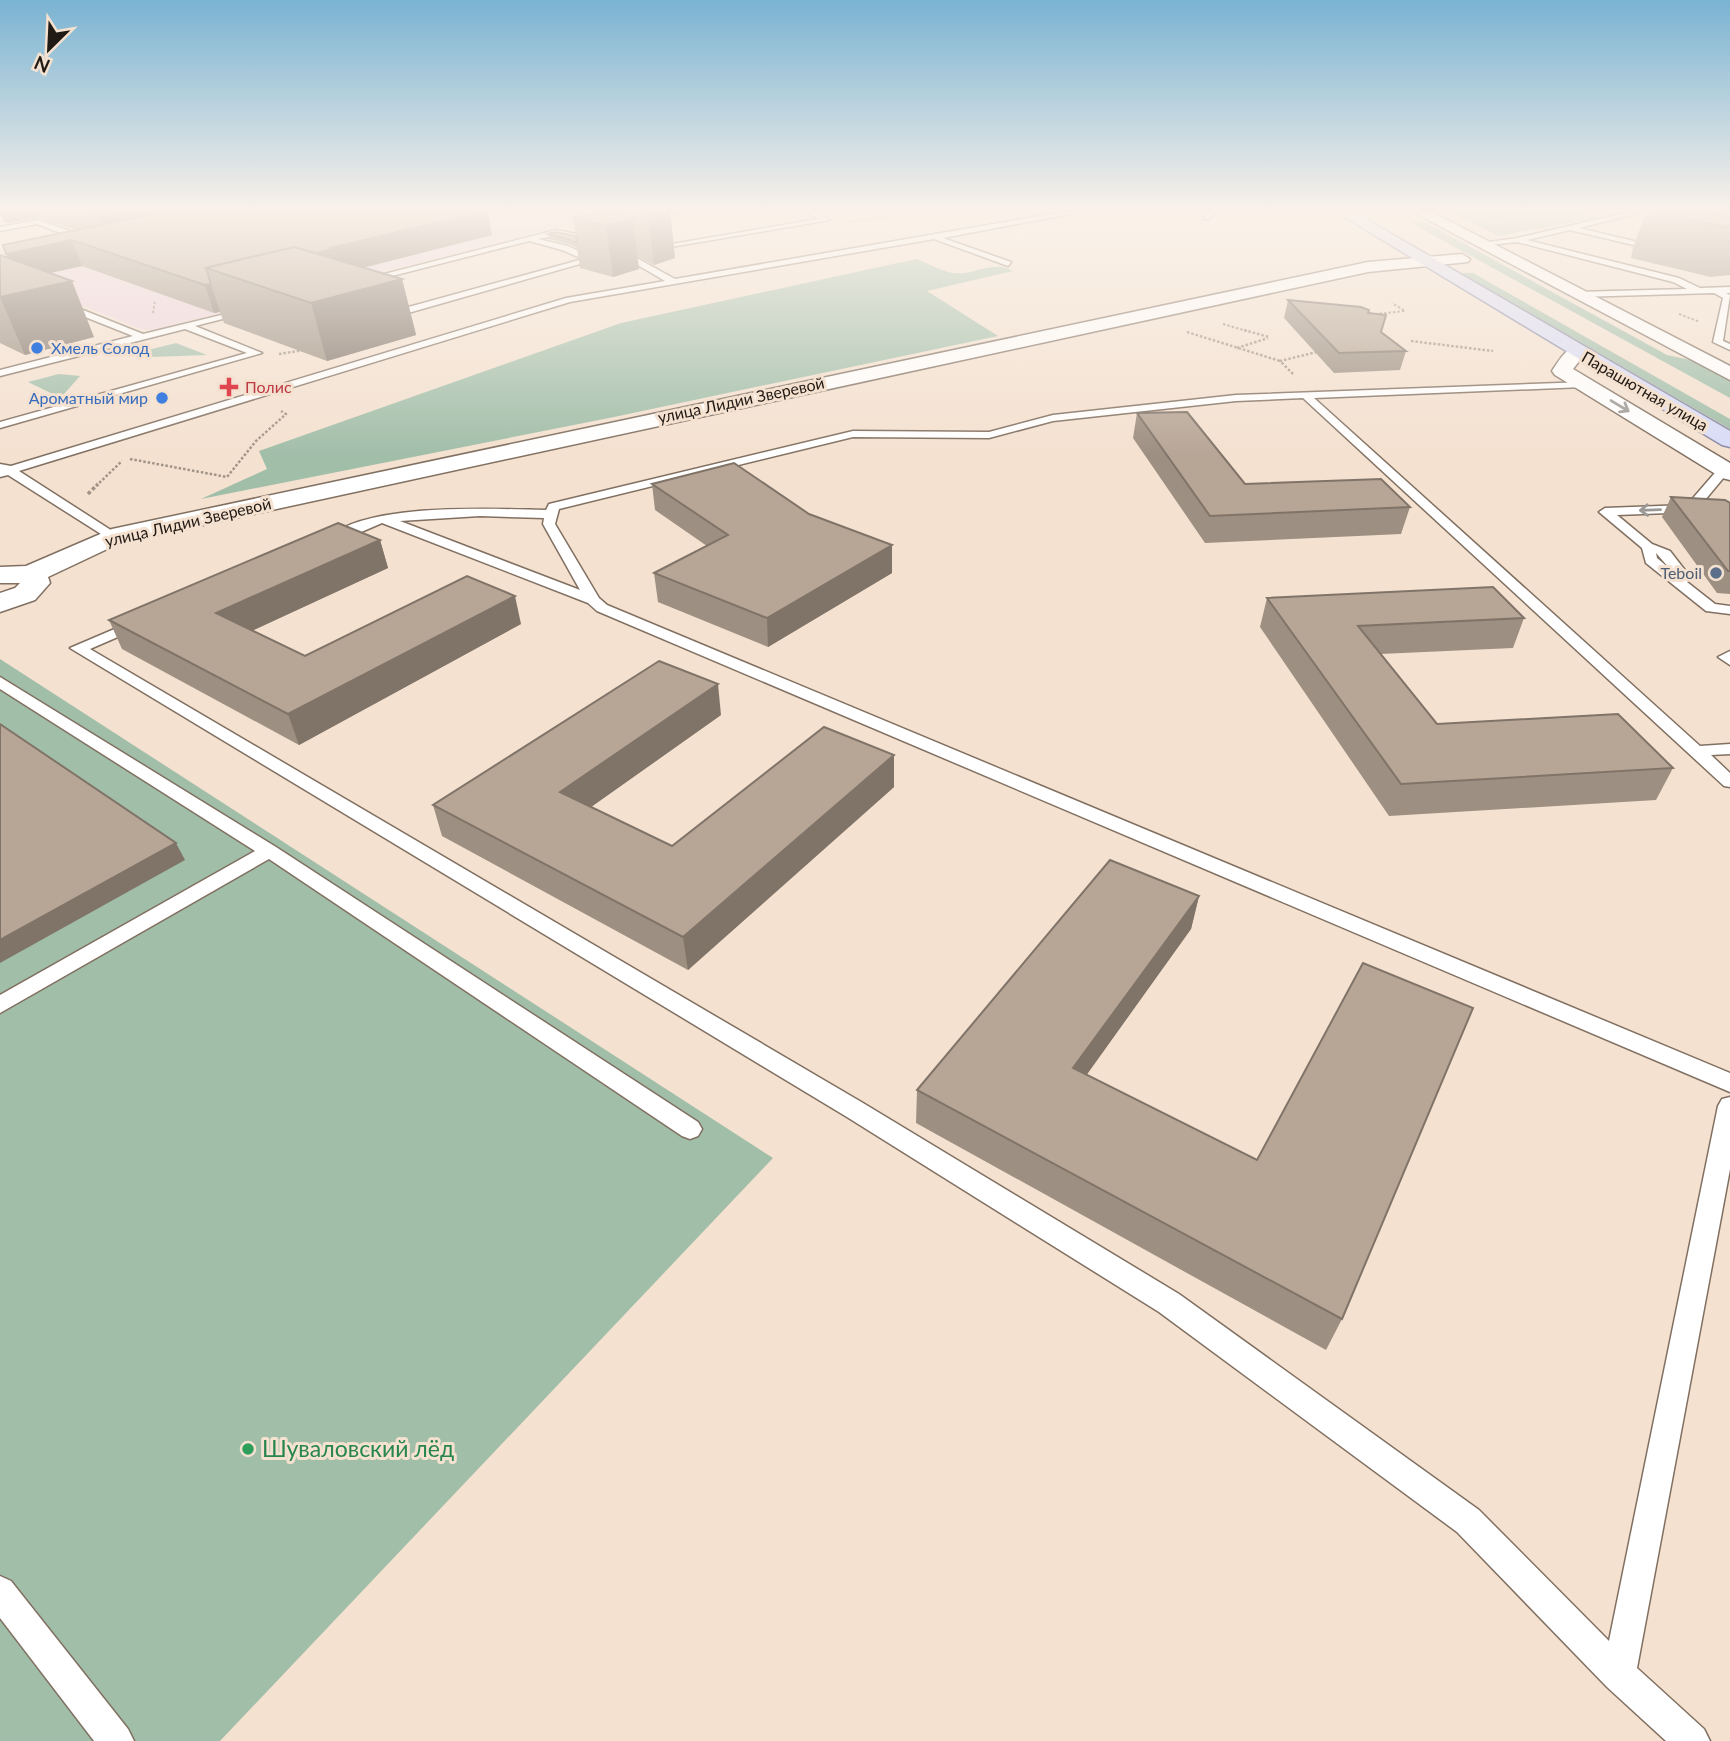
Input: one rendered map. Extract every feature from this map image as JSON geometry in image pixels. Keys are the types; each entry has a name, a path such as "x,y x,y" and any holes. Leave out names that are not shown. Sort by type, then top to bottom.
{"main road":[{"name":"Парашютная улица","path":"1492,293 1577,351 1730,440"}],"street":[{"name":"улица Лидии Зверевой","path":"30,575 112,537 1244,293"},
{"path":"1578,294 1730,374"},
{"path":"1577,351 1562,371 1727,471"},
{"path":"0,575 30,575 36,583 32,588 0,603"}],"lane":[{"path":"373,307 394,314 467,293"},
{"path":"3,470 558,303 609,293"},
{"path":"1578,294 1608,293"},
{"path":"1721,293 1728,297 1718,342 1730,347"},
{"path":"56,302 143,337"},
{"path":"0,373 261,306"},
{"path":"187,326 257,353"},
{"path":"0,425 257,353"},
{"path":"1583,384 1236,398 1052,418 989,435 853,434 553,507 549,524 593,600 602,608 1730,1083"},
{"path":"1305,395 1730,782"},
{"path":"3,470 112,537"},
{"path":"1727,471 1703,504 1691,509 1605,512 1648,547 1666,552 1682,576 1701,592 1730,599"},
{"path":"318,545 382,518 480,512 551,514"},
{"path":"382,518 593,600"},
{"path":"1648,547 1651,560 1711,608 1730,610"},
{"path":"154,616 78,648 855,1110 1169,1303 1468,1521 1619,1675 1692,1741"},
{"path":"0,682 268,851 690,1129"},
{"path":"1698,751 1730,749"},
{"path":"0,1005 268,851"},
{"path":"1619,1675 1730,1106"},
{"path":"0,1592 116,1741"}],"path":[{"path":"1364,318 1365,315 1373,313 1405,312 1392,303"},
{"path":"1223,324 1269,337 1237,348"},
{"path":"1181,331 1280,361 1295,376"},
{"path":"1411,341 1493,351"},
{"path":"1280,361 1284,358 1316,354 1323,347"},
{"path":"257,353 287,355 307,349"},
{"path":"114,456 227,477 256,441 286,414 276,408"},
{"path":"84,499 125,458"}],"shaded area":[{"path":"52,293 298,293 153,330 141,329"}],"green space":[{"path":"758,293 931,293 998,336 614,417 201,499 267,469 259,451 621,323"},
{"path":"1496,293 1509,293 1730,419 1730,429"},
{"path":"1539,293 1555,293 1667,355 1695,361 1730,379 1730,398"},
{"path":"176,343 207,355 151,357 148,350"},
{"path":"59,374 80,376 64,394 57,396 28,382"},
{"name":"Шуваловский лёд","path":"0,659 773,1158 220,1741 0,1741"}],"building":[{"path":"0,293 17,293 0,297"},
{"path":"282,293 348,293 311,303"},
{"path":"1288,300 1361,307 1369,310 1368,313 1386,315 1381,332 1406,351 1339,353"},
{"path":"1187,412 1245,484 1381,479 1410,507 1210,516 1137,413"},
{"path":"734,463 809,514 892,545 767,618 654,573 728,535 652,484"},
{"path":"1671,497 1725,500 1730,503 1730,571 1728,571"},
{"path":"338,523 380,540 216,613 305,656 467,576 515,596 288,714 109,620"},
{"path":"1493,587 1524,618 1358,626 1437,724 1618,714 1673,768 1401,784 1267,598"},
{"path":"659,661 718,684 560,792 672,846 824,727 894,755 683,937 433,805"},
{"path":"0,724 176,843 0,940"},
{"path":"1110,860 1199,896 1073,1068 1257,1160 1363,963 1473,1008 1342,1319 917,1090"}],"place":[{"name":"Хмель Солод","path":"37,348"},
{"name":"Полис","path":"229,387"},
{"name":"Ароматный мир","path":"162,398"},
{"name":"Teboil","path":"1716,573"},
{"name":"Шуваловский лёд","path":"248,1449"}]}
